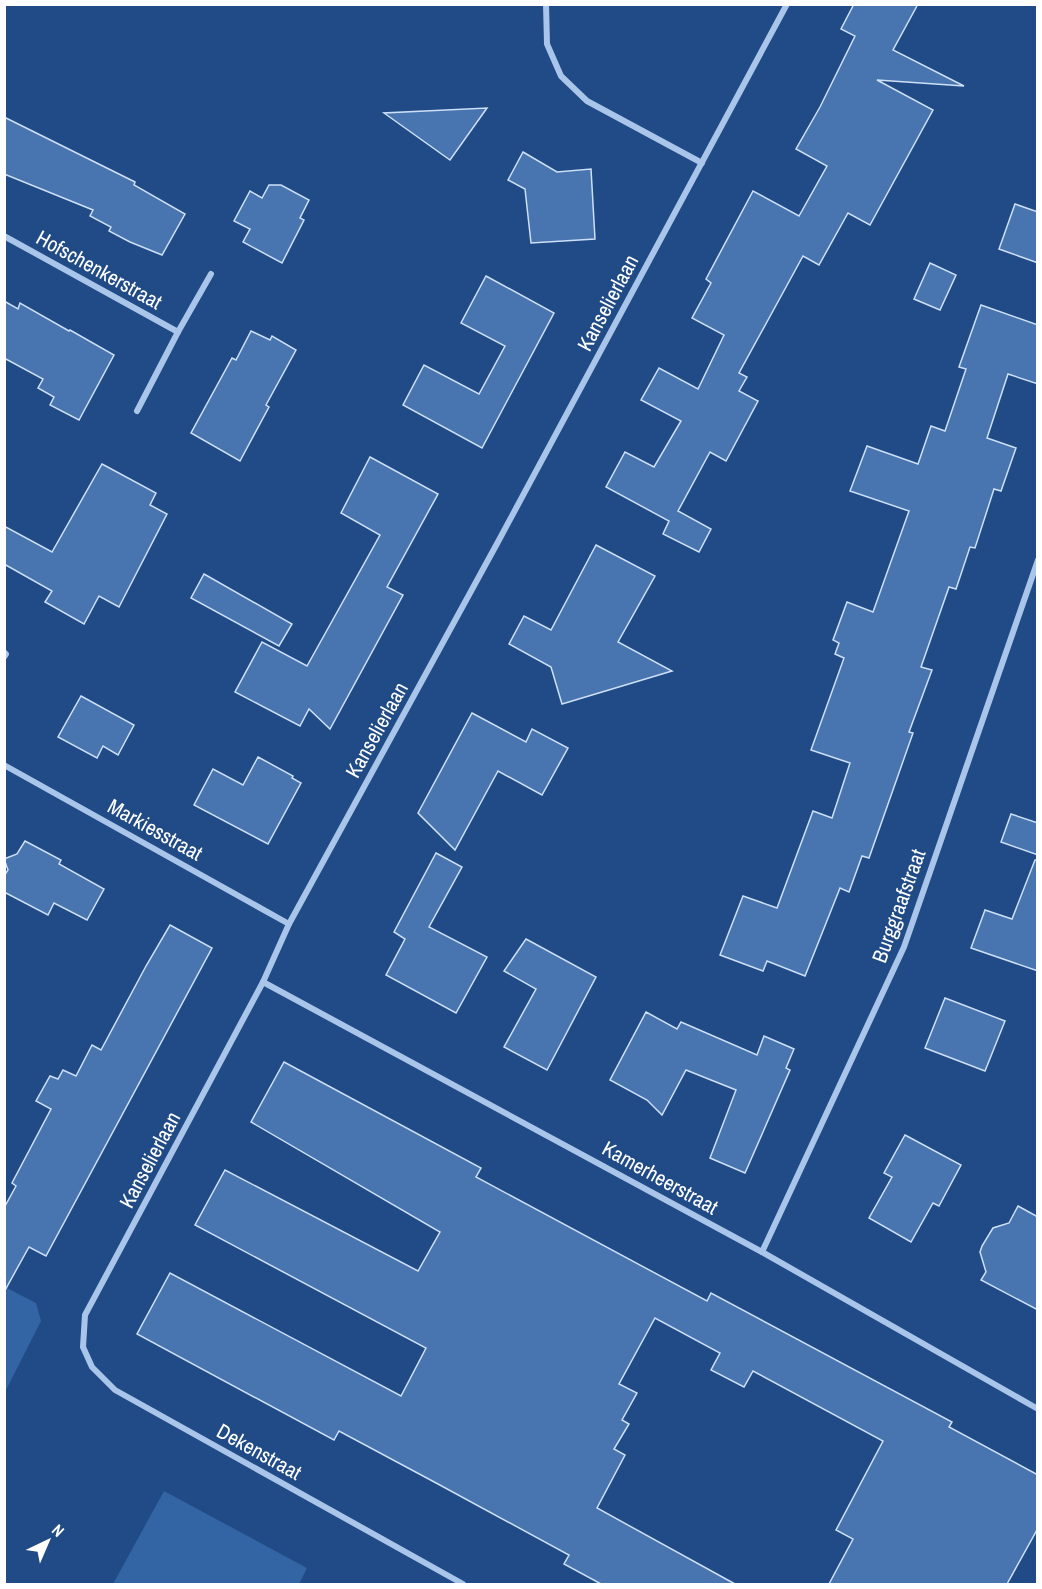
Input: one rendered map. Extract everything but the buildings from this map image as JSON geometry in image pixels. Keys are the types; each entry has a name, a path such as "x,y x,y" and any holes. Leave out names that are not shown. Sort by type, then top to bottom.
{"street":[{"path":"546,4 547,44 561,76 587,101 702,163"},
{"name":"Kanselierlaan","path":"85,1315 263,982 289,924 787,4"},
{"name":"Hofschenkerstraat","path":"4,236 178,332"},
{"name":"Hofschenkerstraat","path":"137,411 211,274"},
{"name":"Burggraafstraat","path":"762,1252 904,947 1038,560"},
{"path":"4,652 6,654 4,657"},
{"name":"Markiesstraat","path":"4,765 289,924"},
{"name":"Kamerheerstraat","path":"263,982 762,1252 1038,1409"},
{"name":"Dekenstraat","path":"85,1315 83,1347 92,1367 115,1390 463,1584"}],"shaded area":[{"path":"5,1287 36,1303 41,1321 5,1392"},
{"path":"164,1491 307,1568 299,1584 113,1584"}]}
